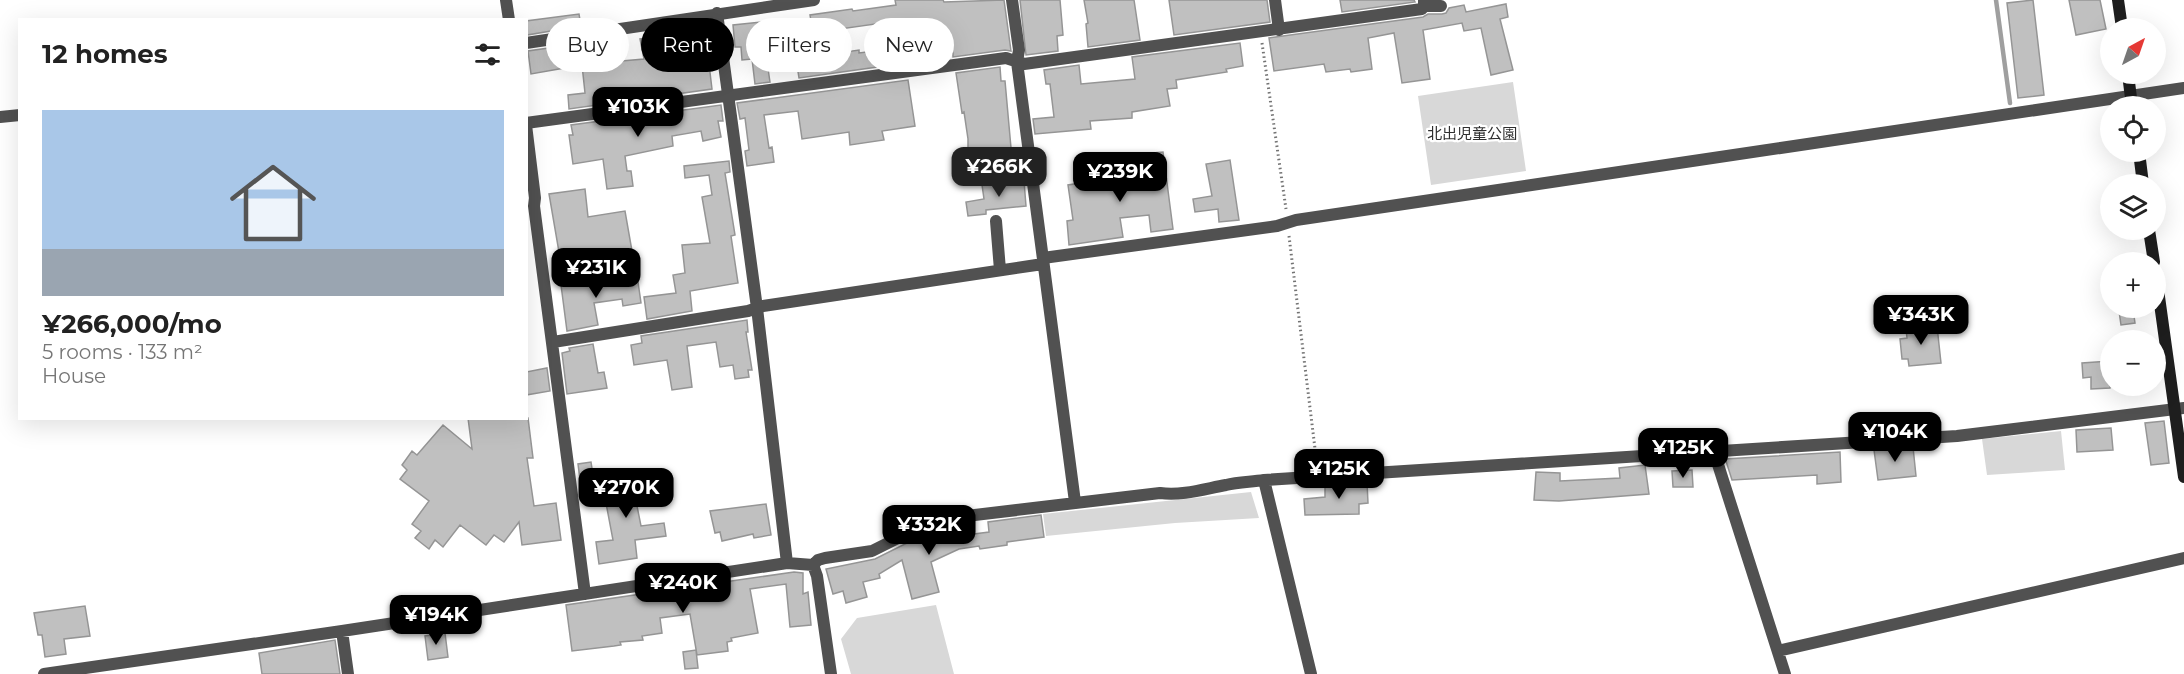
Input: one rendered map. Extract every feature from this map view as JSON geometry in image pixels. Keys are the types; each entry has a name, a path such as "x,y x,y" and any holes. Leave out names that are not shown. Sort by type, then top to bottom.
{"main road":[{"path":"2118,0 2121,18"},
{"path":"2163,318 2179,409 2184,477"}],"street":[{"path":"506,0 509,18"},
{"path":"528,42 813,0"},
{"path":"1012,0 1019,50 1017,62 1075,502"},
{"path":"1275,0 1279,30"},
{"path":"528,124 1006,58 1024,64 1279,30 1422,9 1424,3 1441,6"},
{"path":"717,13 757,308 788,563"},
{"path":"2152,96 2184,88"},
{"path":"553,342 1480,191 2100,105"},
{"path":"0,117 18,115"},
{"path":"528,140 534,206 585,594"},
{"path":"996,221 1000,270"},
{"path":"44,674 788,563 813,565 825,558 872,551 918,528 942,521 1075,502 1206,490 1264,480 1957,436 2179,409"},
{"path":"1714,452 1785,674"},
{"path":"1264,480 1311,674"},
{"path":"1778,651 2184,558"},
{"path":"813,565 817,576 831,674"},
{"path":"342,631 348,674"}],"path":[{"path":"1261,32 1288,223 1319,477"}],"green space":[{"name":"北出児童公園","path":"1513,82 1526,171 1431,185 1418,96"},
{"path":"2061,431 2065,470 1987,475 1982,439"},
{"path":"1251,492 1259,518 1175,523 1046,536 1043,514"},
{"path":"936,605 954,674 851,674 841,639 857,618"}],"building":[{"path":"895,0 943,0 944,2 1004,0 1011,51 954,57 954,18 864,18 864,26 852,27 852,18 810,18 810,15 896,5"},
{"path":"1020,0 1060,0 1063,35 1057,36 1058,51 1026,55"},
{"path":"1084,0 1134,0 1140,40 1088,47 1086,24 1088,23"},
{"path":"1169,0 1267,0 1270,22 1174,35"},
{"path":"1340,0 1414,0 1415,2 1342,12"},
{"path":"2033,0 2044,95 2018,98 2007,3"},
{"path":"2069,0 2100,0 2104,18 2100,18 2100,30 2076,35"},
{"path":"1506,4 1508,17 1500,19 1513,70 1491,75 1481,28 1464,31 1462,23 1423,30 1430,79 1402,83 1394,33 1368,38 1372,69 1326,72 1324,64 1274,71 1269,38 1423,17 1428,14 1442,14 1446,13 1449,8 1464,5 1466,12"},
{"path":"579,14 580,18 549,18"},
{"path":"546,18 546,32 528,35 528,21"},
{"path":"746,24 746,60 742,60 741,47 735,47 734,25"},
{"path":"1240,43 1243,66 1226,69 1227,72 1176,80 1177,88 1167,89 1170,106 1132,112 1132,118 1090,121 1091,129 1035,134 1033,119 1054,117 1050,84 1046,84 1044,70 1079,65 1081,84 1135,79 1132,57"},
{"path":"546,48 546,71 531,74 528,51"},
{"path":"859,50 859,53 864,52 864,69 852,71 852,51"},
{"path":"641,59 641,72 710,72 712,89 569,109 568,95 585,93 583,72 629,72 629,60"},
{"path":"1000,67 1001,81 1005,81 1012,159 968,162 968,139 956,73"},
{"path":"754,72 768,72 770,82 755,84"},
{"path":"798,72 842,72 799,78"},
{"path":"908,80 915,126 882,131 884,140 850,145 849,132 802,139 798,111 764,115 769,148 772,147 774,162 747,166 745,151 749,150 745,118 740,119 737,103"},
{"path":"721,105 723,121 718,121 721,137 703,141 701,131 672,136 673,146 625,156 627,171 631,171 633,186 607,189 603,159 573,164 569,135 573,135 571,125"},
{"path":"1163,152 1173,229 1151,232 1149,215 1120,218 1123,237 1069,245 1067,221 1073,220 1068,185 1145,173 1142,154"},
{"path":"1230,160 1239,220 1219,222 1218,209 1195,212 1193,199 1212,196 1206,164"},
{"path":"729,161 730,172 725,173 735,235 731,236 738,283 690,291 692,311 647,319 644,297 676,293 673,275 685,273 682,245 710,243 702,197 712,195 709,175 685,178 684,166"},
{"path":"1024,181 1026,206 986,210 986,214 968,216 966,202 984,199 982,185"},
{"path":"585,189 588,217 625,211 632,251 557,265 556,252 559,252 549,194"},
{"path":"637,275 641,303 623,306 622,299 594,303 598,325 567,331 561,285"},
{"path":"2120,318 2134,318 2135,323 2121,325"},
{"path":"747,320 748,332 746,332 752,370 748,370 749,377 735,379 733,365 720,367 716,342 687,346 692,387 672,390 667,360 634,365 631,345 642,343 641,336"},
{"path":"1937,326 1941,363 1909,366 1908,359 1902,359 1900,339 1907,338 1906,329"},
{"path":"593,344 598,373 604,372 607,388 567,394 562,353 570,351 569,348"},
{"path":"2100,362 2100,389 2091,389 2091,377 2083,378 2082,363"},
{"path":"547,368 550,391 528,395 528,372"},
{"path":"528,418 533,458 527,458 534,506 556,503 561,540 522,545 519,522 504,542 494,535 486,545 460,525 443,547 435,540 429,549 415,538 421,531 412,524 429,501 400,479 407,470 402,465 412,451 417,455 443,425 472,449 468,420 528,420"},
{"path":"2164,421 2169,463 2151,465 2145,423"},
{"path":"2111,428 2113,450 2077,452 2076,430"},
{"path":"1913,447 1916,476 1878,480 1874,450"},
{"path":"1840,452 1841,482 1817,484 1817,475 1732,480 1725,459"},
{"path":"591,462 596,494 582,496 578,464"},
{"path":"1645,465 1649,494 1559,501 1534,500 1536,472 1560,473 1560,481 1620,478 1619,468"},
{"path":"1692,470 1693,487 1673,487 1672,471"},
{"path":"648,474 652,492 635,496 641,526 664,523 666,536 635,540 637,558 599,564 596,542 613,540 602,482"},
{"path":"1367,482 1368,503 1359,504 1359,514 1305,515 1304,499 1325,497 1325,484"},
{"path":"766,504 771,535 754,538 753,534 722,541 720,532 715,533 710,511"},
{"path":"1041,515 1044,537 1007,542 1007,545 980,549 979,546 959,549 931,562 939,592 912,599 902,560 879,574 880,578 863,582 867,597 846,603 843,591 833,594 826,569 875,559 921,536 964,525 966,535 989,532 988,522"},
{"path":"794,572 803,573 803,594 808,592 811,625 790,627 786,584 750,589 758,633 731,638 732,641 727,642 728,651 697,655 690,614 660,618 662,633 642,636 643,640 572,651 566,605"},
{"path":"85,606 90,636 64,639 66,654 45,657 42,635 38,635 34,613"},
{"path":"445,633 448,657 428,660 425,636"},
{"path":"335,640 340,674 262,674 259,653"},
{"path":"696,650 698,668 685,669 683,652"}],"waterway":[{"path":"1996,0 2010,103"}]}
